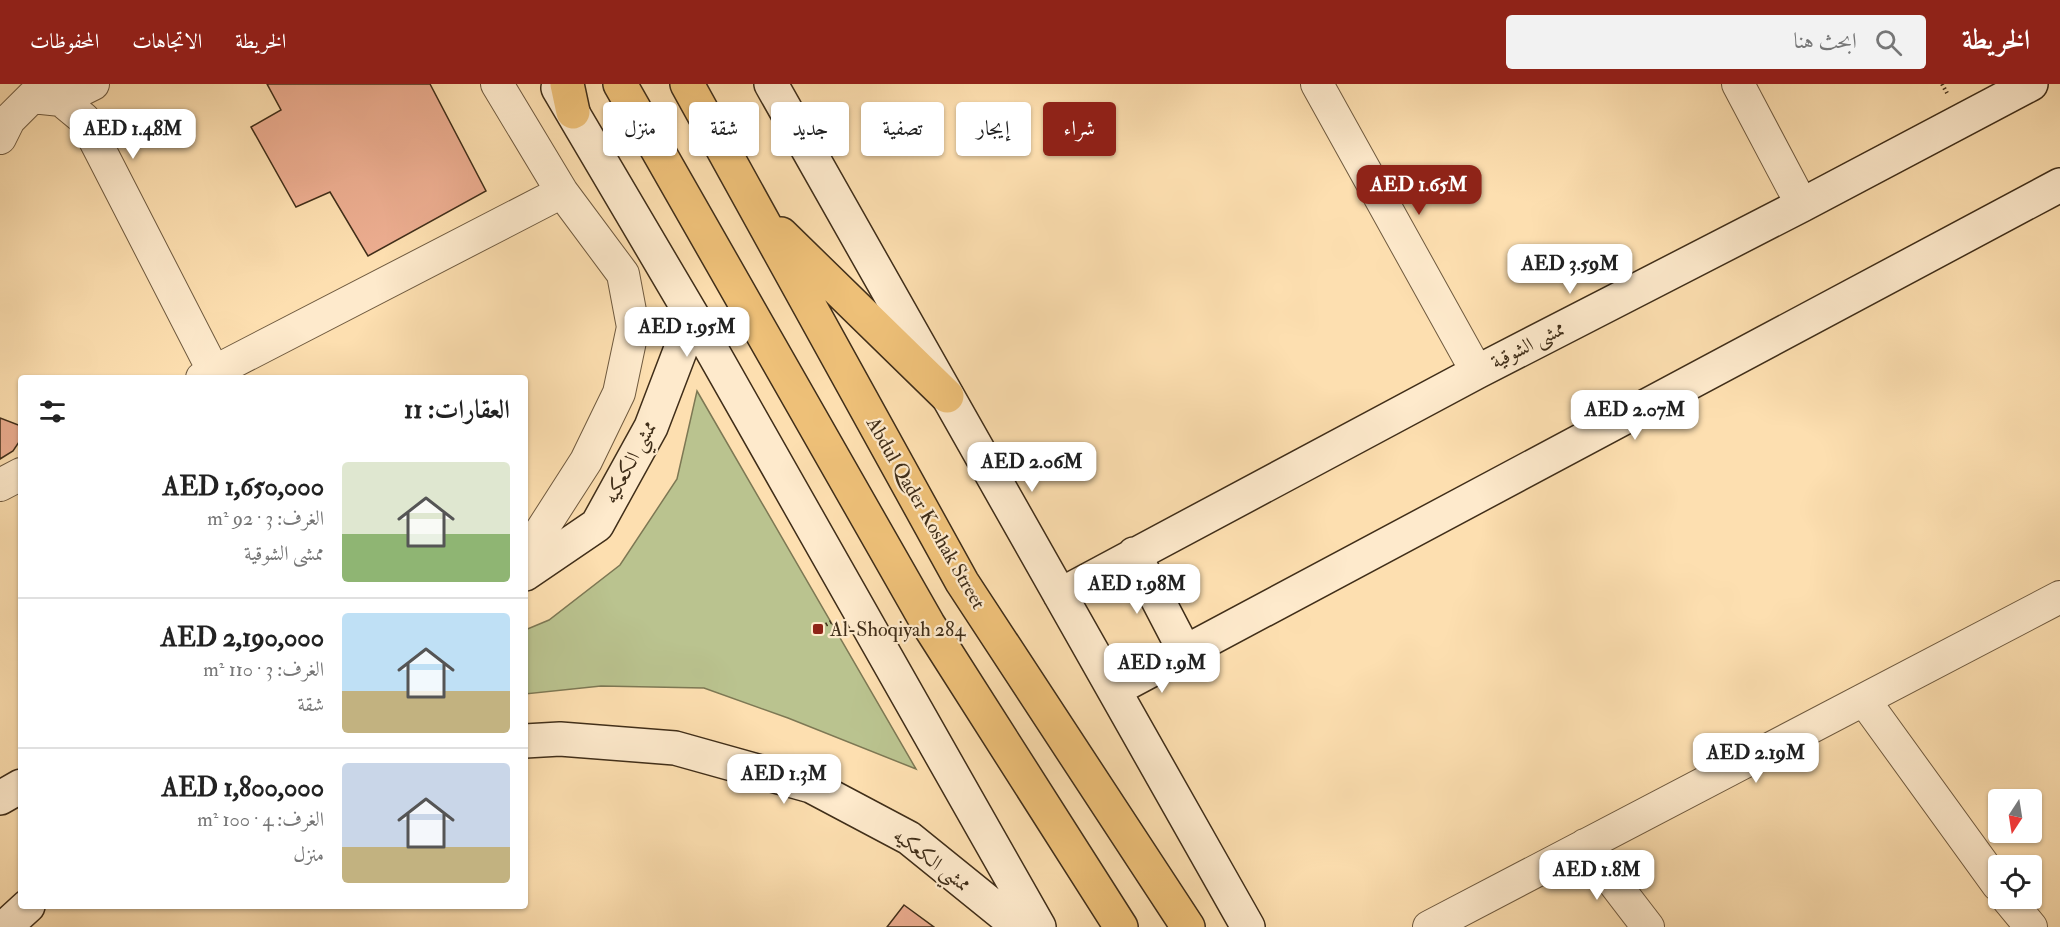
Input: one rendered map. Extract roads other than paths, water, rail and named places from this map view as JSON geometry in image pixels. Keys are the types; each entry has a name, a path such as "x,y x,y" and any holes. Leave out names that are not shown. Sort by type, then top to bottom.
{"main road":[{"path":"620,84 928,624 1121,927"},
{"name":"Abdul Qader Koshak Street","path":"687,84 962,582 1188,927"},
{"path":"756,209 947,396"}],"street":[{"path":"0,138 9,120 32,97 61,100 93,84"},
{"path":"497,84 562,192 622,274 633,327 619,393 586,461 528,551"},
{"path":"556,84 570,98 1039,927"},
{"path":"771,84 1248,927"},
{"path":"1317,84 1477,372"},
{"path":"1738,84 1802,205"},
{"name":"ممشى الشوقية","path":"1060,595 1477,372 2031,84"},
{"path":"61,100 84,119 208,375 562,192"},
{"path":"1114,690 2060,185"},
{"name":"ممشي الكعكيه","path":"528,572 597,525 651,427 693,317"},
{"path":"0,485 18,476"},
{"path":"1134,554 1185,652"},
{"path":"1429,927 2060,597"},
{"path":"1864,700 1988,871"},
{"name":"ممشي الكعكيه","path":"528,741 560,739 675,748 811,786 909,838 1019,927"},
{"path":"0,798 18,788"},
{"path":"1585,845 1648,927"},
{"path":"5,927 25,909"},
{"path":"2016,909 2031,927"}],"place":[{"name":"Al-Shoqiyah 284","path":"818,629"}]}
